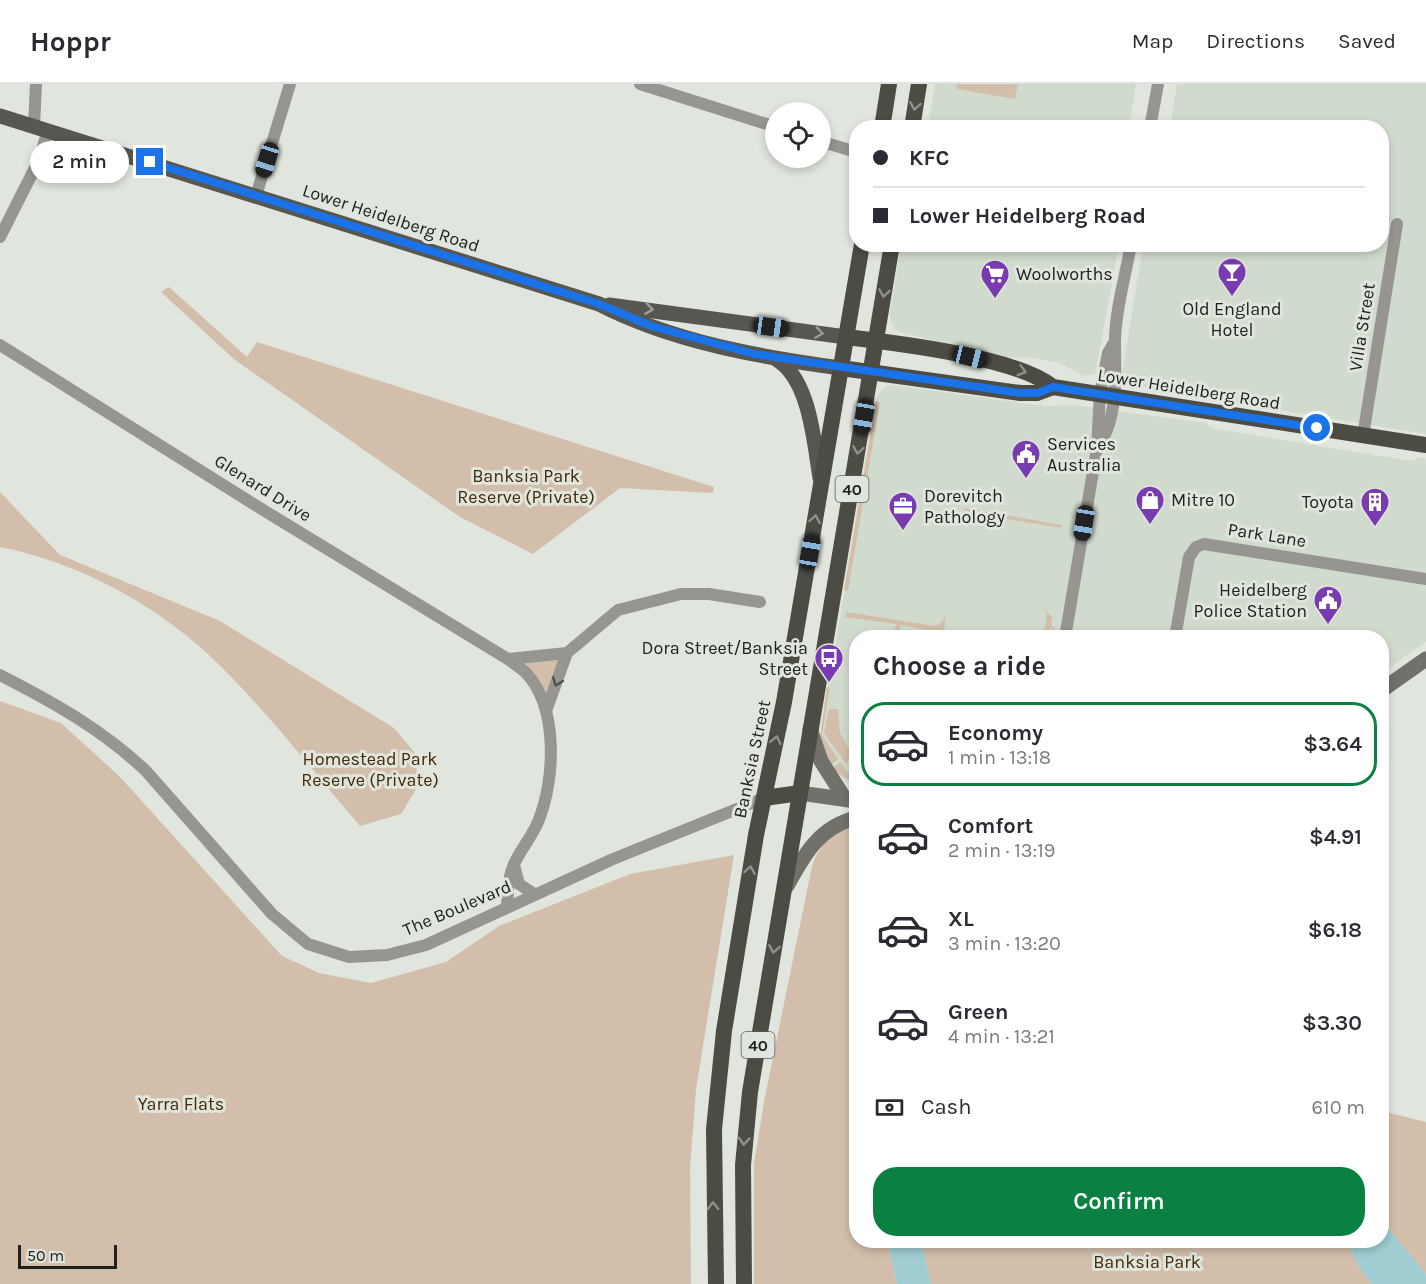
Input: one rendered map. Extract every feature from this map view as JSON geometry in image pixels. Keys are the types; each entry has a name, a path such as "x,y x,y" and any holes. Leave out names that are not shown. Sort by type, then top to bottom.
{"highway":[{"path":"883,120 889,84"},
{"path":"913,120 919,84"},
{"name":"Banksia Street","path":"716,1284 714,1147 720,1061 736,947 784,702 861,252"},
{"name":"40","path":"744,1284 742,1183 746,1127 891,252"},
{"name":"Lower Heidelberg Road","path":"846,337 998,364 1032,374 1053,387 1426,445"},
{"name":"Lower Heidelberg Road","path":"841,368 1029,394 1053,387"},
{"path":"764,798 800,793"}],"main road":[{"name":"Lower Heidelberg Road","path":"0,116 599,304 651,326 776,358 841,368"},
{"name":"Lower Heidelberg Road","path":"599,304 846,337"},
{"path":"776,358 792,371 801,388 821,486"},
{"path":"1389,685 1426,659"},
{"path":"810,729 825,770 849,798"},
{"path":"800,793 849,800"},
{"path":"784,891 815,841 829,828 849,821"}],"street":[{"path":"0,237 39,160 41,128 36,84"},
{"path":"256,196 290,84"},
{"path":"640,84 765,124"},
{"path":"1151,120 1158,84"},
{"path":"831,144 849,150"},
{"name":"Villa Street","path":"1363,436 1396,224"},
{"path":"1066,630 1106,395 1106,359 1115,340 1130,252"},
{"name":"Glenard Drive","path":"0,345 268,513 508,659 528,675 546,711 551,754 548,790 537,825 514,863 508,884 507,907"},
{"name":"Park Lane","path":"1176,630 1189,557 1197,547 1204,544 1426,579"},
{"name":"Glenard Drive","path":"546,711 567,653 618,610 681,594 709,594 760,602"},
{"path":"508,659 567,653"},
{"name":"The Boulevard","path":"0,675 80,718 125,751 146,771 272,914 308,944 349,957 387,955 426,945 613,859 764,798"},
{"path":"514,863 519,884 534,894"}],"shaded area":[{"path":"935,84 1136,84 1130,120 929,120"},
{"path":"1177,84 1426,84 1426,434 1204,398 1121,381 1142,252 1389,252 1389,120 1171,120"},
{"name":"Woolworths","path":"900,252 1118,252 1095,374 1084,376 1059,363 1027,357 1007,358 896,331 891,323 890,314"},
{"path":"892,385 1044,406 1073,405 1207,423 1211,428 1368,454 1370,452 1374,455 1413,461 1418,457 1426,459 1426,642 1389,668 1389,630 849,630 849,782 847,781 832,770 820,736 877,397 883,388"}],"green space":[{"path":"956,84 1018,84 1015,99 957,89"},
{"name":"Banksia Park Reserve (Private)","path":"169,287 247,357 257,342 714,487 713,493 620,488 533,554 460,517 235,360 161,292"},
{"path":"876,401 880,402 848,591 844,590"},
{"name":"Homestead Park Reserve (Private)","path":"0,492 60,555 220,621 394,728 415,753 418,786 401,814 360,826 249,696 187,636 138,601 112,587 57,563 0,547"},
{"path":"964,508 1062,525 1061,528 964,512"},
{"path":"1043,608 1052,617 1051,624 1055,630 1050,627 1049,630 1044,630 1047,615"},
{"path":"846,612 935,626 942,622 946,615 944,630 927,630 901,625 900,630 895,630 896,624 845,617"},
{"path":"563,657 547,704 515,661"},
{"path":"827,687 830,687 822,735 838,759 829,767 820,736"},
{"name":"Yarra Flats","path":"0,701 61,723 120,777 282,956 319,973 371,983 446,962 499,926 630,874 734,855 696,1089 690,1168 691,1284 0,1284"},
{"path":"829,709 838,709 840,733 849,750 849,760 846,764 824,733"},
{"path":"840,762 849,774 849,780 831,769"},
{"path":"849,828 849,1248 889,1248 897,1284 754,1284 754,1164 764,1102 811,871 822,847 840,832"},
{"path":"1389,1113 1426,1122 1426,1274 1389,1229"},
{"name":"Banksia Park","path":"923,1248 1350,1248 1359,1267 1372,1284 931,1284"}],"water":[{"path":"1389,1229 1426,1274 1426,1284 1372,1284 1359,1267 1350,1248 1389,1248"},
{"path":"889,1248 923,1248 931,1284 897,1284"}],"place":[{"name":"Old England Hotel","path":"1232,298"},
{"name":"Woolworths","path":"995,300"},
{"name":"Services Australia","path":"1026,480"},
{"name":"Mitre 10","path":"1150,526"},
{"name":"Toyota","path":"1375,528"},
{"name":"Dorevitch Pathology","path":"903,532"},
{"name":"Heidelberg Police Station","path":"1328,626"},
{"name":"Dora Street/Banksia Street","path":"829,684"}],"route":[{"path":"150,162 599,304 651,326 732,349 820,365 1020,393 1038,393 1053,387 1317,428"}]}
